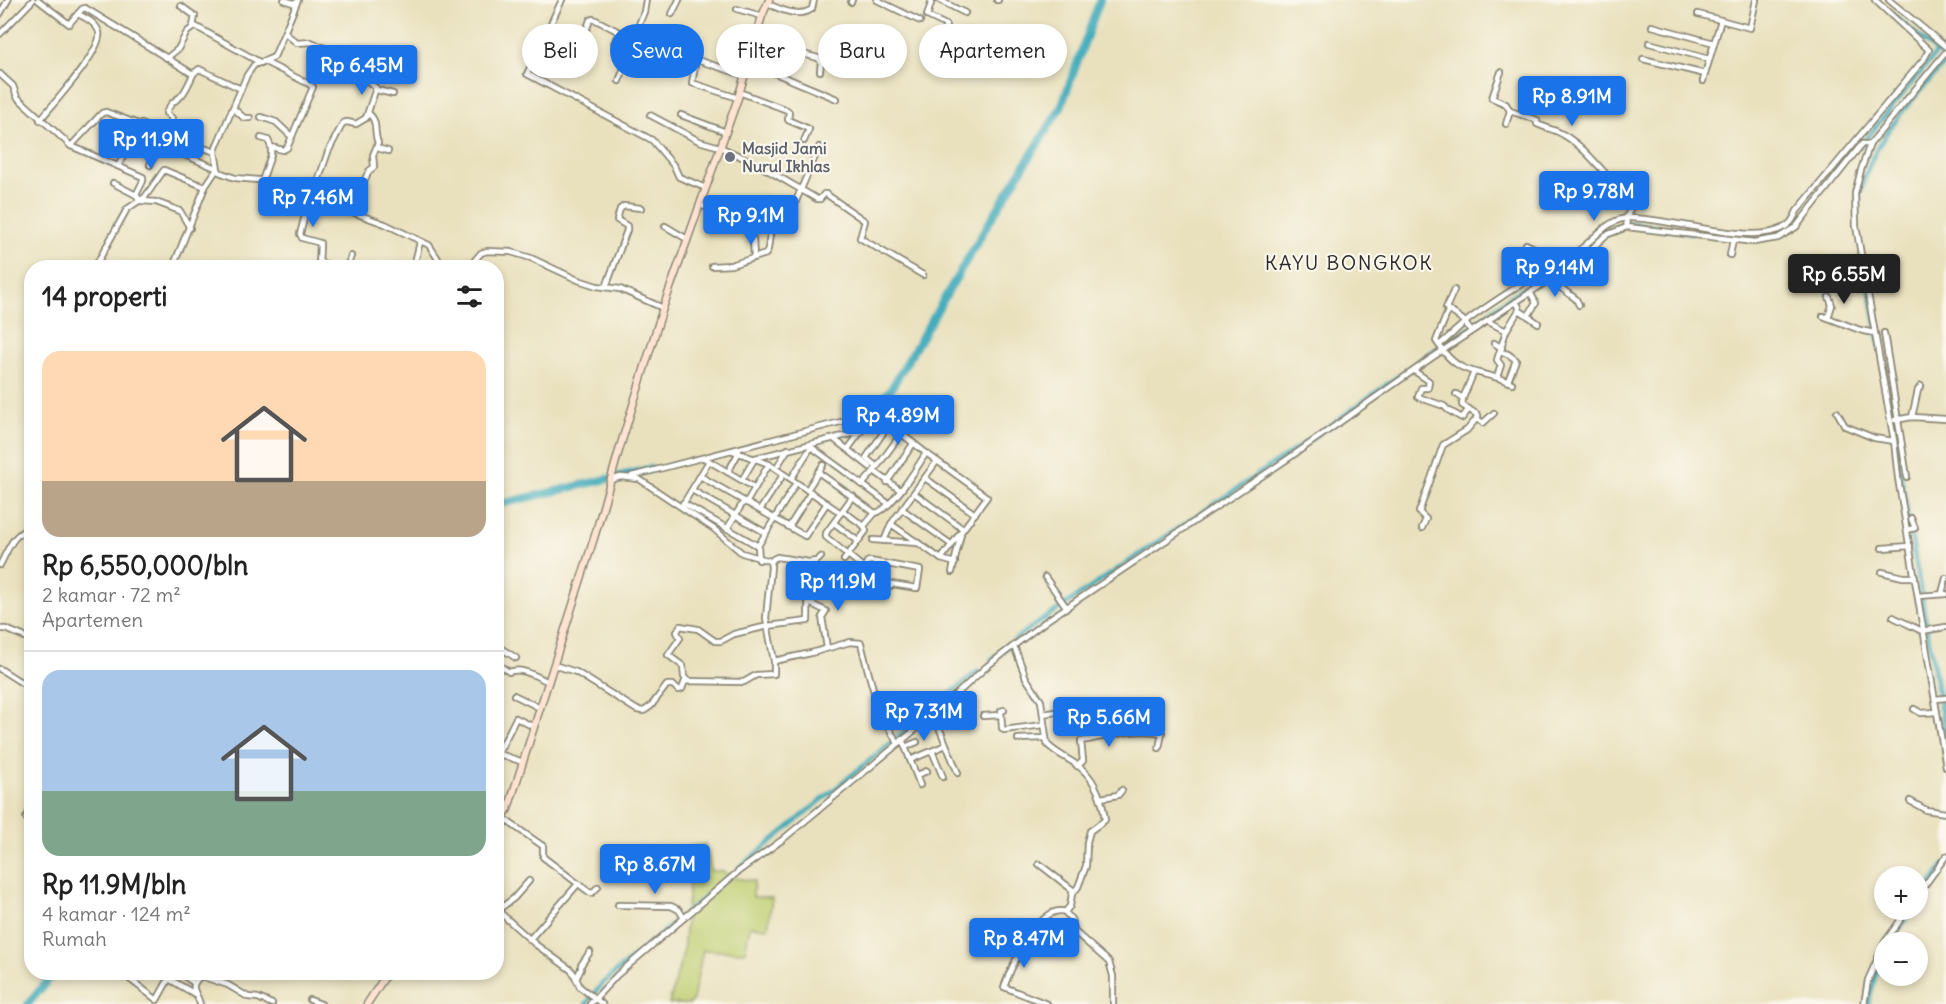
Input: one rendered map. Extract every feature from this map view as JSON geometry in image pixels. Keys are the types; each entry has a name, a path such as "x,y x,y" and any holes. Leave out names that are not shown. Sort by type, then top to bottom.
{"street":[{"path":"0,14 8,0"},
{"path":"0,34 33,0"},
{"path":"38,0 69,24 85,8 182,69 194,74"},
{"path":"176,260 205,187 218,169 214,152 251,67 274,57 285,33 297,2 284,0"},
{"path":"562,0 527,74 652,141 674,166 679,177 706,188"},
{"path":"639,24 646,0"},
{"path":"672,14 679,0"},
{"path":"759,24 769,2 790,12 803,13 812,9 814,0"},
{"path":"877,0 920,21"},
{"path":"932,0 927,16 944,24"},
{"path":"939,0 965,13"},
{"path":"1698,14 1750,28 1756,0"},
{"path":"1604,232 1627,223 1657,229 1712,234 1751,234 1766,237 1794,225 1803,204 1903,85 1929,50 1875,0"},
{"path":"1888,0 1946,47"},
{"path":"167,58 178,49 193,26 195,16 181,6"},
{"path":"737,9 762,16"},
{"path":"40,120 86,65 99,38 99,33 92,23 78,14"},
{"path":"588,24 590,20 595,20 610,27"},
{"path":"1703,81 1721,21"},
{"path":"193,26 313,87 285,150 271,147"},
{"path":"1652,26 1714,43"},
{"path":"285,33 297,43 311,42 368,68 371,73 369,82 375,86 376,90 393,94"},
{"path":"1649,43 1709,59"},
{"path":"1946,52 1870,144 1860,173 1854,209 1874,333 1894,420 1904,478 1910,546 1921,596 1946,766"},
{"path":"1643,59 1705,74"},
{"path":"150,165 158,144 172,121 166,113 167,110 175,98 182,96 199,69 241,89"},
{"path":"1501,72 1492,98 1506,104 1510,111 1537,120 1538,124 1564,135 1587,153 1619,190 1633,201"},
{"path":"0,74 13,86 17,97 71,146 143,177 136,195"},
{"path":"693,78 692,83 789,112 788,120 809,129 804,141"},
{"path":"598,887 591,893 578,884 544,859 543,846 504,819 549,682 663,308 743,78"},
{"path":"786,78 837,99"},
{"path":"1903,85 1911,92"},
{"path":"319,260 319,243 302,238 300,234 312,193 328,152 343,123 356,124 366,118 376,90"},
{"path":"232,108 244,118 250,118"},
{"path":"1506,124 1510,111"},
{"path":"71,146 104,112 165,132 214,152"},
{"path":"349,211 369,171 374,167 373,155 378,143 374,137 376,124 368,113"},
{"path":"650,115 699,141 720,147 757,164 819,199 825,193 864,221 860,238 923,275"},
{"path":"681,115 715,130 726,132"},
{"path":"261,117 276,122 292,137"},
{"path":"118,166 142,124"},
{"path":"261,138 268,140 271,147 271,155 262,181"},
{"path":"158,144 235,178 262,181 325,196 349,211 385,224 429,245 439,260"},
{"path":"590,1004 591,997 683,915 782,840 986,667 1066,607 1414,371 1465,323 1512,292 1558,268 1584,251 1604,232 1627,223 1655,221 1733,240 1786,235 1862,144 1870,144"},
{"path":"789,212 819,147"},
{"path":"377,148 388,151"},
{"path":"98,260 117,223 127,209 141,201 164,170 205,187"},
{"path":"113,183 136,195 141,201 156,202 180,211 190,228"},
{"path":"1627,223 1633,201 1640,189"},
{"path":"1803,204 1810,209"},
{"path":"700,205 753,226 770,229"},
{"path":"606,287 627,230 627,226 618,221 618,214 624,206 640,208"},
{"path":"712,266 731,265 768,252 773,213"},
{"path":"1655,221 1657,229"},
{"path":"665,226 687,239"},
{"path":"753,239 754,257"},
{"path":"1730,255 1733,240"},
{"path":"416,260 420,242"},
{"path":"1517,267 1526,244 1544,254 1558,268"},
{"path":"475,260 481,253 487,251 511,252 531,258 578,280 620,289 663,308"},
{"path":"1441,348 1517,301 1549,279 1558,268 1584,251"},
{"path":"350,260 351,256"},
{"path":"1549,279 1576,299 1579,305"},
{"path":"1454,290 1446,304 1448,311 1465,323 1471,331"},
{"path":"1497,377 1501,364 1497,360 1506,331 1519,310 1512,292"},
{"path":"1528,316 1536,303 1530,292"},
{"path":"1829,297 1832,305 1825,317 1874,333"},
{"path":"1519,310 1538,323"},
{"path":"1448,311 1436,340 1449,359 1466,370 1510,382 1516,360 1494,343"},
{"path":"1483,311 1488,319 1506,331"},
{"path":"1884,333 1889,397"},
{"path":"1414,371 1430,381 1428,387 1421,388 1418,396 1444,406 1462,418 1469,409"},
{"path":"1422,528 1426,519 1419,512 1443,445 1467,430 1478,415 1461,404 1474,372"},
{"path":"1912,417 1921,386"},
{"path":"1456,394 1463,398"},
{"path":"1837,412 1845,426 1874,438 1894,441"},
{"path":"630,477 872,413 987,497 941,559"},
{"path":"1476,418 1483,423 1494,413"},
{"path":"1894,420 1912,417 1946,419"},
{"path":"848,449 870,419"},
{"path":"1894,420 1894,441 1898,448 1904,478"},
{"path":"889,424 866,458 887,482 900,490"},
{"path":"742,480 755,458 859,432"},
{"path":"862,484 901,434"},
{"path":"834,439 874,468"},
{"path":"887,482 914,444"},
{"path":"793,476 810,446"},
{"path":"810,446 889,504"},
{"path":"778,465 788,449"},
{"path":"732,451 769,464 864,526 866,531 844,560"},
{"path":"728,472 739,452"},
{"path":"864,526 875,513 889,504 926,453"},
{"path":"704,458 755,488"},
{"path":"682,506 709,461"},
{"path":"884,541 891,524 937,461"},
{"path":"727,529 769,464"},
{"path":"789,527 823,465"},
{"path":"818,472 875,513"},
{"path":"760,510 783,475"},
{"path":"700,476 805,536 827,504"},
{"path":"610,480 621,477 639,478 714,529 742,554 766,560 771,564"},
{"path":"925,477 975,514"},
{"path":"759,560 758,546 796,483"},
{"path":"692,490 766,532"},
{"path":"914,493 963,530"},
{"path":"853,496 826,533 826,537 864,568"},
{"path":"682,506 758,546"},
{"path":"902,509 952,545"},
{"path":"1910,530 1915,527 1911,518"},
{"path":"834,523 858,541"},
{"path":"891,524 941,559 955,563"},
{"path":"0,565 14,538 24,530"},
{"path":"952,572 963,530"},
{"path":"873,540 918,543"},
{"path":"1882,548 1910,546"},
{"path":"554,664 576,672 640,711 650,708 667,685 681,690 684,682 688,681 744,682 756,675 774,674 774,661 766,618 771,564 777,557 809,562 817,561 820,557"},
{"path":"870,561 920,570 917,588 866,580 862,576 864,568 870,561"},
{"path":"688,681 684,677 683,666 668,655 680,638 677,632 680,626 698,629 715,641 721,641 734,634 809,620 809,562"},
{"path":"1882,572 1915,577"},
{"path":"1046,577 1066,607"},
{"path":"1921,596 1944,593 1946,578"},
{"path":"862,595 894,585"},
{"path":"809,603 826,611 822,617 827,648"},
{"path":"1893,617 1918,630 1946,627"},
{"path":"0,629 6,629 24,637"},
{"path":"774,661 850,642 861,643 868,673 889,732 905,747 920,785"},
{"path":"1014,646 1026,678 1039,697 1045,738 1050,748 1086,774 1101,798 1105,820 1090,831 1086,866 1078,887 1074,891 1070,906 1065,912"},
{"path":"504,650 516,658"},
{"path":"0,669 24,685"},
{"path":"504,669 509,672 516,669 526,671 549,682"},
{"path":"514,695 540,708"},
{"path":"1936,699 1946,698"},
{"path":"1004,710 1000,715 1004,730 1043,726"},
{"path":"1914,710 1922,713 1937,712"},
{"path":"1042,714 1062,711"},
{"path":"933,713 958,773"},
{"path":"983,716 1000,715"},
{"path":"504,743 517,718 534,727"},
{"path":"1077,766 1083,761 1081,741 1134,732 1155,731 1162,733 1159,748"},
{"path":"1018,739 1045,738"},
{"path":"905,747 917,742"},
{"path":"910,759 946,745"},
{"path":"932,751 943,777"},
{"path":"504,758 523,762"},
{"path":"917,775 927,771"},
{"path":"1101,798 1115,796 1122,790"},
{"path":"1910,801 1926,810 1946,813"},
{"path":"504,808 508,809"},
{"path":"1928,882 1945,860"},
{"path":"1039,864 1074,891"},
{"path":"504,905 514,898 529,881"},
{"path":"530,939 578,884"},
{"path":"618,905 671,906 683,915"},
{"path":"1047,1004 1004,987 1023,945 1043,920 1053,912 1061,910 1071,919 1075,932 1109,962 1113,976 1113,1004"},
{"path":"504,916 571,970 577,984 602,1004"},
{"path":"576,979 581,969 580,965 590,952"},
{"path":"1863,1004 1868,980 1874,967"},
{"path":"131,980 156,1000 159,999 168,980"},
{"path":"170,980 189,993 195,994"},
{"path":"190,980 194,983"},
{"path":"197,980 194,983 195,994 200,1004"},
{"path":"214,980 248,997 258,998 272,1004"},
{"path":"367,1004 383,980"},
{"path":"246,1004 248,997"},
{"path":"310,1000 321,1004"}],"green space":[{"path":"705,844 711,871 722,871 734,878 754,881 753,897 772,898 768,928 750,926 745,952 703,950 690,1004 669,1004 683,953 690,874 685,872 681,848"}],"waterway":[{"path":"850,418 874,408 891,389 988,224 1061,107 1100,0"},
{"path":"1890,12 1937,52 1946,56"},
{"path":"1861,145 1937,52"},
{"path":"1857,211 1862,187 1878,147 1889,129 1946,62"},
{"path":"1784,233 1802,216"},
{"path":"991,660 1023,633 1318,434 1433,351 1466,331 1511,296 1583,252 1608,231 1621,225 1634,223 1691,233"},
{"path":"1870,290 1880,347"},
{"path":"1897,452 1946,739"},
{"path":"504,503 650,469"},
{"path":"739,868 978,671"},
{"path":"1928,888 1946,863"},
{"path":"586,1004 603,983 726,879"},
{"path":"1898,932 1906,920"},
{"path":"28,1004 48,980"},
{"path":"1868,1004 1874,981"}],"place":[{"name":"Masjid Jami Nurul Ikhlas","path":"730,157"}],"district":[{"name":"KAYU BONGKOK","path":"1349,263"}]}
